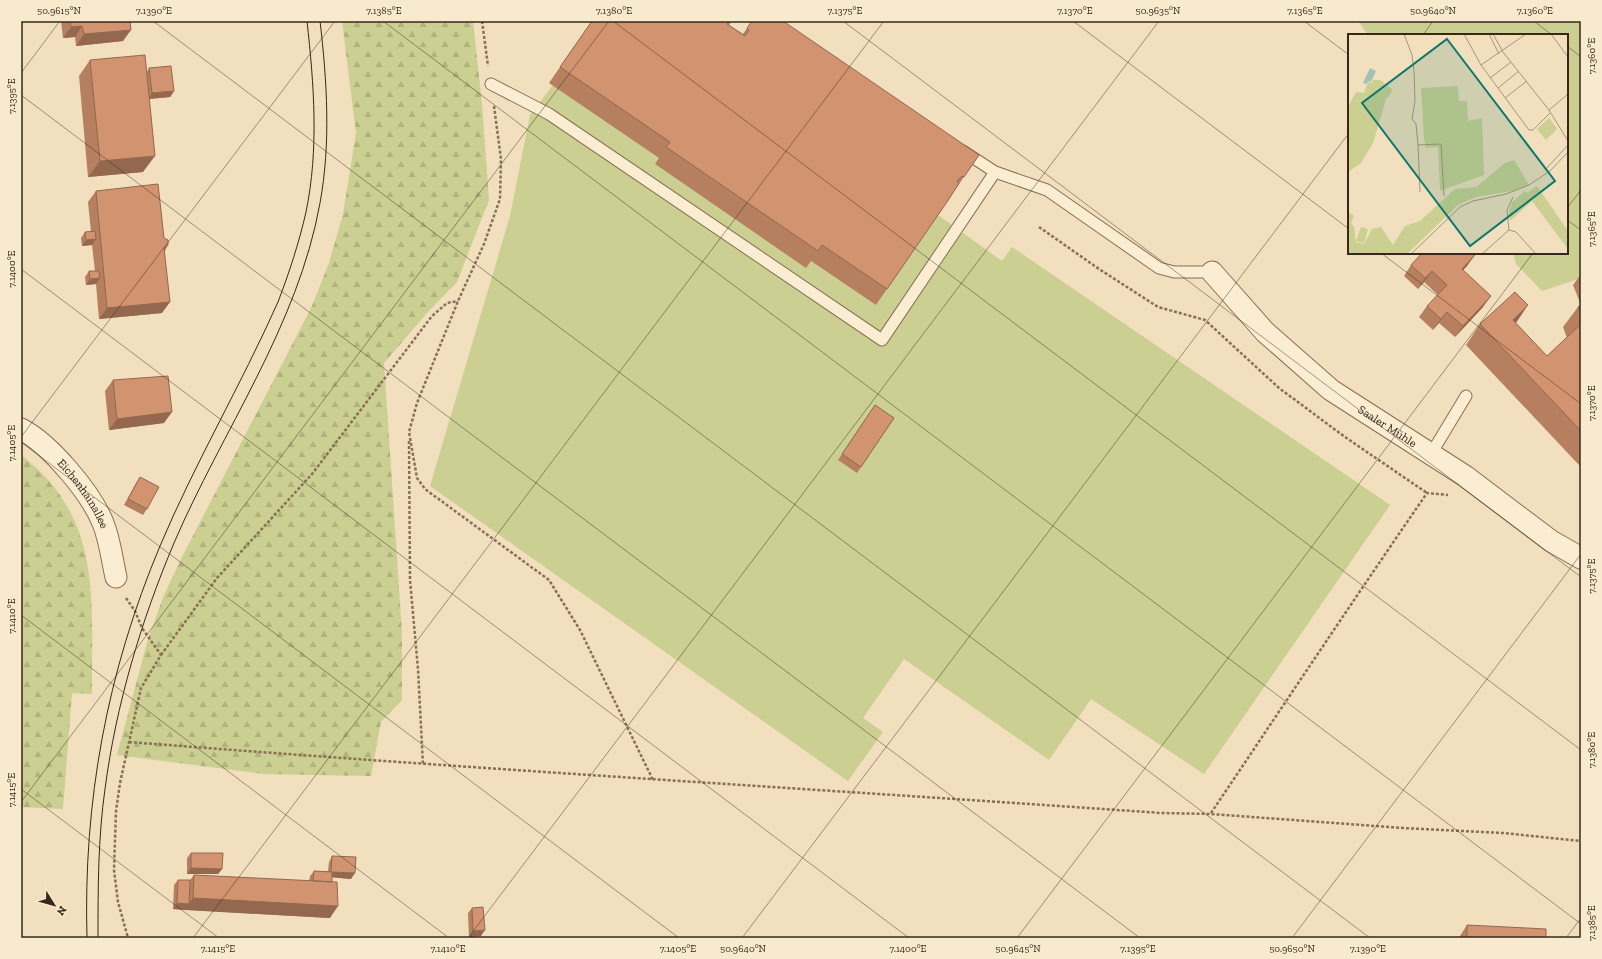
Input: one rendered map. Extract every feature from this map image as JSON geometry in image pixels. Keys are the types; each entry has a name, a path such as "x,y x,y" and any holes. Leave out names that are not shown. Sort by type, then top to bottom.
{"street":[{"name":"Saaler Mühle","path":"1212,272 1265,332 1331,390 1465,476 1551,541 1581,558"},
{"name":"Eichenhainallee","path":"21,429 28,433 57,459 86,492 103,523 116,577"}],"lane":[{"path":"491,84 549,114 882,340 995,172"},
{"path":"956,146 995,172 1047,190 1159,268 1174,272 1212,272"},
{"path":"1431,454 1466,396"}],"path":[{"path":"423,765 418,669 410,580 409,432 417,403 458,301 484,244 500,200 501,159 482,21"},
{"path":"1039,227 1099,269 1158,307 1205,320 1279,388 1345,437 1427,493 1454,496"},
{"path":"128,938 118,902 114,870 114,838 120,783 140,688 160,655 217,578 312,474 432,316 447,304 458,301"},
{"path":"409,432 417,478 425,490 549,580 580,630 653,780"},
{"path":"1211,814 1306,674 1338,621 1427,493"},
{"path":"116,577 124,596 135,611 142,628 160,655"},
{"path":"129,742 423,765 843,791 1161,813 1211,814 1403,828 1503,833 1581,841"}],"green space":[{"path":"342,21 473,21 482,104 489,200 457,282 427,313 384,363 402,633 402,700 381,722 371,776 263,774 117,755 148,639 164,595 182,557 312,306 329,263 343,214 356,133"},
{"path":"1358,21 1581,21 1581,278 1542,291 1516,264 1513,254 1568,254 1568,34 1367,34"},
{"path":"553,85 659,158 655,164 806,267 811,261 876,305 938,215 1002,261 1012,247 1390,505 1204,774 1091,699 1049,760 904,659 863,718 883,732 848,781 430,486 510,216 530,115"},
{"path":"21,455 48,480 67,506 80,534 87,563 91,594 92,694 72,693 63,809 21,807"}],"building":[{"path":"70,21 130,21 131,30 84,34 82,26 71,27"},
{"path":"592,21 729,21 727,24 745,36 749,30 747,28 752,21 783,21 979,155 964,177 962,176 957,181 959,183 949,199 887,289 822,245 818,251 666,147 670,142 560,67"},
{"path":"145,55 155,156 100,161 90,60"},
{"path":"171,66 174,91 152,93 149,68"},
{"path":"158,184 164,238 168,240 168,245 164,248 170,302 107,308 96,191"},
{"path":"95,231 96,239 86,240 85,232"},
{"path":"1421,254 1474,254 1475,255 1462,269 1491,296 1463,326 1447,312 1441,319 1427,306 1447,285 1432,271 1425,278 1411,265"},
{"path":"89,271 99,271 100,278 90,279"},
{"path":"1515,292 1528,305 1513,320 1547,356 1581,324 1581,431 1480,324"},
{"path":"1581,305 1581,316 1578,307"},
{"path":"168,376 172,412 117,419 113,380"},
{"path":"875,405 894,418 861,467 842,454"},
{"path":"140,477 159,487 147,509 128,499"},
{"path":"191,853 223,853 222,869 191,868"},
{"path":"332,856 356,857 355,873 332,872 332,882 313,881 314,871 331,872"},
{"path":"194,875 337,882 338,906 193,898"},
{"path":"178,880 190,880 189,904 177,903"},
{"path":"483,907 485,930 473,931 472,908"},
{"path":"1467,925 1546,929 1546,938 1467,938"}],"tram line":[{"path":"87,938 89,837 94,787 102,738 126,641 141,593 160,546 188,485 278,302 294,258 306,212 313,165 314,141 312,69 307,21"},
{"path":"98,938 98,882 105,789 116,726 131,664 151,603 174,543 193,501 257,377 295,292 309,248 320,203 326,158 327,135 326,89 320,21"}]}
